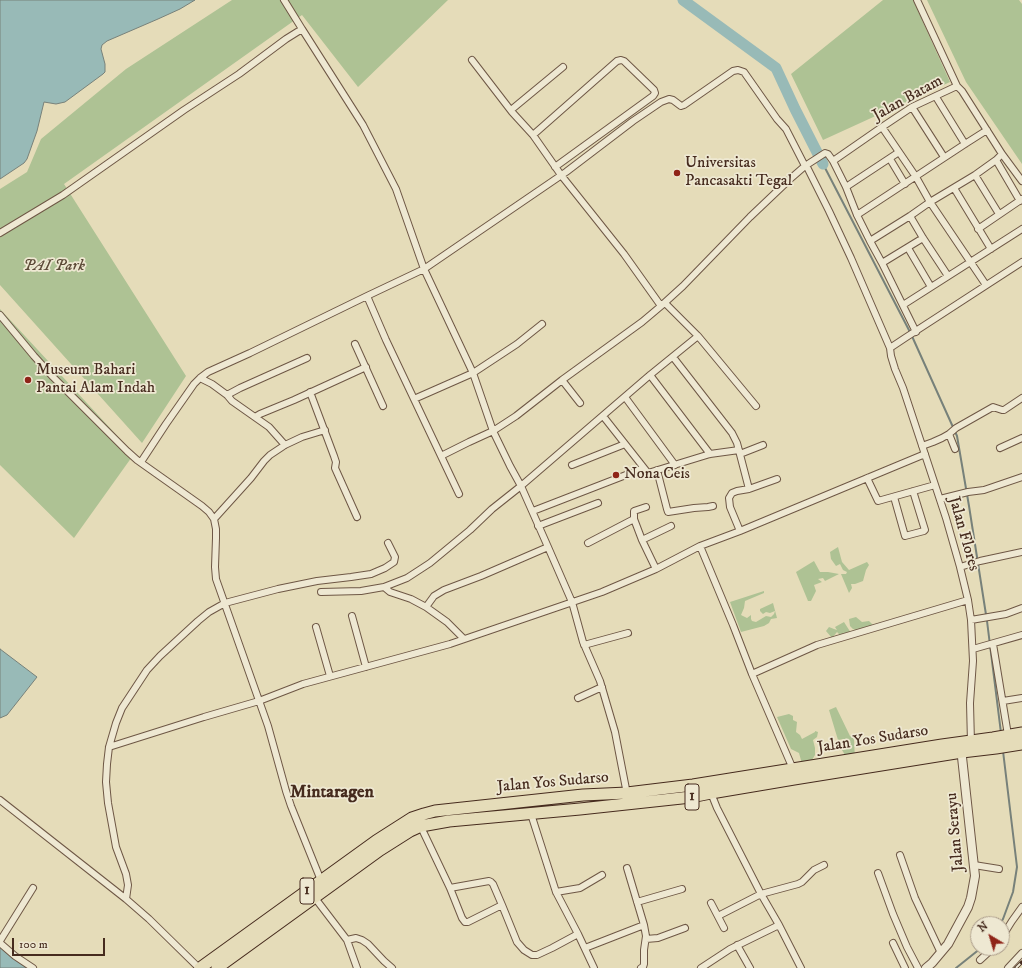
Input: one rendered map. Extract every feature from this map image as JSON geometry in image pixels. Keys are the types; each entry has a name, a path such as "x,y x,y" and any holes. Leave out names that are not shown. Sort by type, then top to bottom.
{"highway":[{"name":"1","path":"995,743 1007,735 1022,733"},
{"name":"1","path":"964,746 995,743 1019,744"},
{"name":"Jalan Yos Sudarso","path":"418,822 450,821 531,814 793,769 964,746"},
{"name":"Jalan Yos Sudarso","path":"200,968 323,885 410,831 418,822 435,811 583,795 627,798 691,797 964,746"},
{"name":"Jalan Yos Sudarso","path":"217,968 315,898 323,885"}],"street":[{"path":"284,0 363,125 396,189 424,269 473,373 493,431 533,511 538,526 572,602 584,645 602,687 615,732 627,798"},
{"name":"Jalan Batam","path":"833,161 912,108 957,86 917,0"},
{"path":"0,233 63,195 302,29"},
{"path":"472,60 510,110 532,135 561,176 663,304 698,336 756,406"},
{"path":"532,135 617,61 624,61 654,90 655,93 653,96 555,167"},
{"path":"510,110 563,67"},
{"name":"Jalan Flores","path":"561,176 661,102 669,99 681,106 684,106 733,71 738,70 744,72 777,119 786,129 829,211 890,348 893,363 903,388 940,499 960,567 968,600 973,649 970,703 964,746"},
{"path":"957,86 962,91 1002,154 1022,181"},
{"path":"936,97 965,144"},
{"path":"912,108 944,157"},
{"path":"882,127 986,285"},
{"path":"857,215 987,130"},
{"path":"846,187 899,152"},
{"path":"441,456 493,431 516,416 562,380 642,322 683,286 771,197 806,165 826,153 833,161 846,187 857,215 915,332"},
{"path":"870,241 975,175 1002,154"},
{"path":"890,159 905,184"},
{"path":"978,229 1021,200 996,160"},
{"path":"975,175 999,214"},
{"path":"141,462 194,384 208,372 258,350 424,269 561,176"},
{"path":"954,188 978,229 992,249"},
{"path":"910,216 948,276"},
{"path":"903,306 1022,229"},
{"path":"882,263 923,238"},
{"path":"908,248 931,287"},
{"path":"890,348 1022,262"},
{"path":"367,296 386,340 459,494"},
{"path":"0,315 53,377 117,440 141,462 198,503 214,519 216,529 216,579 268,726 286,791 323,885"},
{"path":"414,400 473,373 517,344 542,324"},
{"path":"321,592 361,591 384,587 407,578 430,564 492,509 698,336"},
{"path":"355,344 383,406"},
{"path":"673,357 732,432 737,443 749,489"},
{"path":"227,395 306,358"},
{"path":"256,417 366,367"},
{"path":"650,375 710,454"},
{"path":"200,378 212,384 227,395 232,401 269,427 286,445"},
{"path":"562,380 580,404"},
{"path":"310,392 336,461 335,468 357,517"},
{"path":"625,397 675,465"},
{"path":"922,446 952,432 993,407 1004,410 1022,398"},
{"path":"603,416 648,473 710,454 739,452 763,445"},
{"path":"214,519 267,458 275,451 302,437 325,430"},
{"path":"952,432 955,449"},
{"path":"1000,448 1022,438"},
{"path":"572,465 625,444"},
{"path":"109,748 259,701 303,684 450,644 602,592 656,569 700,546 740,531 925,454"},
{"path":"533,511 644,468"},
{"path":"657,470 668,512 713,506"},
{"path":"940,499 966,492 984,490 1022,477"},
{"path":"867,478 877,501 935,485"},
{"path":"740,531 730,507 729,498 732,493 749,489 777,479"},
{"path":"894,497 906,536 925,531 913,491"},
{"path":"538,526 598,503"},
{"path":"646,507 634,511 634,519 656,569"},
{"path":"588,543 634,519"},
{"path":"642,540 671,526"},
{"path":"126,899 128,885 126,874 116,847 108,803 106,782 107,764 109,748 122,708 147,670 198,621 209,612 225,603 278,589 317,581 371,574 385,568 396,560 388,543"},
{"path":"700,546 752,674 793,769"},
{"path":"426,607 434,596 444,590 548,548"},
{"path":"960,567 1022,552"},
{"path":"384,587 390,592 410,599 426,607 448,622 464,639"},
{"path":"752,674 817,645 968,600"},
{"path":"971,620 1006,614 1022,608"},
{"path":"352,616 366,667"},
{"path":"316,628 330,676"},
{"path":"584,645 628,633"},
{"path":"973,649 1022,635"},
{"path":"989,645 1003,701 1007,735"},
{"path":"578,698 602,687"},
{"path":"1003,701 1022,698"},
{"name":"Jalan Serayu","path":"926,968 948,944 968,907 975,876 964,746"},
{"path":"711,793 717,808 761,894 801,968"},
{"path":"0,800 126,899 200,968"},
{"path":"531,814 556,892 594,968"},
{"path":"418,822 465,922 468,922 502,905"},
{"path":"900,855 915,898 941,953"},
{"path":"718,916 761,894 798,884 806,879 814,870 824,865"},
{"path":"974,865 999,869"},
{"path":"627,868 646,936 644,964 641,968"},
{"path":"878,873 893,914 918,968"},
{"path":"556,892 580,888 602,875"},
{"path":"450,888 489,881 491,882 517,942 524,950 532,955 552,948 578,934"},
{"path":"32,968 15,956 0,942 33,888"},
{"path":"637,902 682,889"},
{"path":"315,898 347,940 356,968"},
{"path":"711,903 724,928"},
{"path":"1010,924 1022,907"},
{"path":"584,948 644,925"},
{"path":"702,968 737,945 778,925"},
{"path":"646,939 658,938 685,928"},
{"path":"347,940 356,938 362,940 392,968"},
{"path":"893,942 905,968"},
{"path":"737,945 750,968"},
{"path":"1008,968 1022,953"},
{"path":"980,960 984,956"}],"green space":[{"name":"PAI Park","path":"232,0 448,0 358,87 302,15 64,184 186,376 142,443 0,285 0,189 27,172 41,139 126,69"},
{"path":"883,0 913,0 950,82 823,140 791,74"},
{"path":"927,0 1019,0 1022,4 1022,164 966,82"},
{"path":"0,309 134,454 74,538 0,465"},
{"path":"838,547 842,562 849,570 867,562 869,565 863,581 851,584 852,588 849,593 841,574 846,574 847,572 843,570 840,564 836,566 831,559 830,552"},
{"path":"814,561 820,572 839,574 825,581 823,578 818,579 822,582 814,585 816,591 811,601 808,601 796,572"},
{"path":"764,591 764,593 745,601 741,615 747,618 751,615 752,621 756,622 766,616 771,617 775,611 770,613 766,612 763,614 760,609 773,603 777,618 771,619 769,623 764,626 741,632 730,602"},
{"path":"856,617 862,622 869,621 873,625 856,630 853,629 850,626 849,619"},
{"path":"844,622 851,633 840,635 837,632 832,638 826,631 829,627 837,630 835,627"},
{"path":"836,707 850,736 852,735 854,740 855,759 848,760 842,750 841,744 844,739 838,740 829,710"},
{"path":"789,714 793,716 793,720 797,722 796,732 802,739 815,731 818,732 817,737 813,740 815,755 809,765 802,764 799,753 791,749 777,717"}],"water":[{"path":"0,0 195,0 180,9 107,41 102,45 101,49 105,64 105,72 65,102 56,104 44,102 37,131 27,159 24,163 0,179"},
{"path":"0,649 37,677 7,715 0,718"},
{"path":"0,947 29,968 0,968"}],"waterway":[{"path":"683,0 776,68 823,164"},
{"path":"823,164 911,334 957,436 987,621 1001,733"},
{"path":"1003,751 1017,867 1013,892 1004,916"},
{"path":"956,968 971,956"}],"railway":[{"path":"1016,968 1022,962"}],"place":[{"name":"Universitas Pancasakti Tegal","path":"677,173"},
{"name":"Museum Bahari Pantai Alam Indah","path":"28,380"},
{"name":"Nona Ceis","path":"616,475"}],"district":[{"name":"Mintaragen","path":"332,793"}]}
